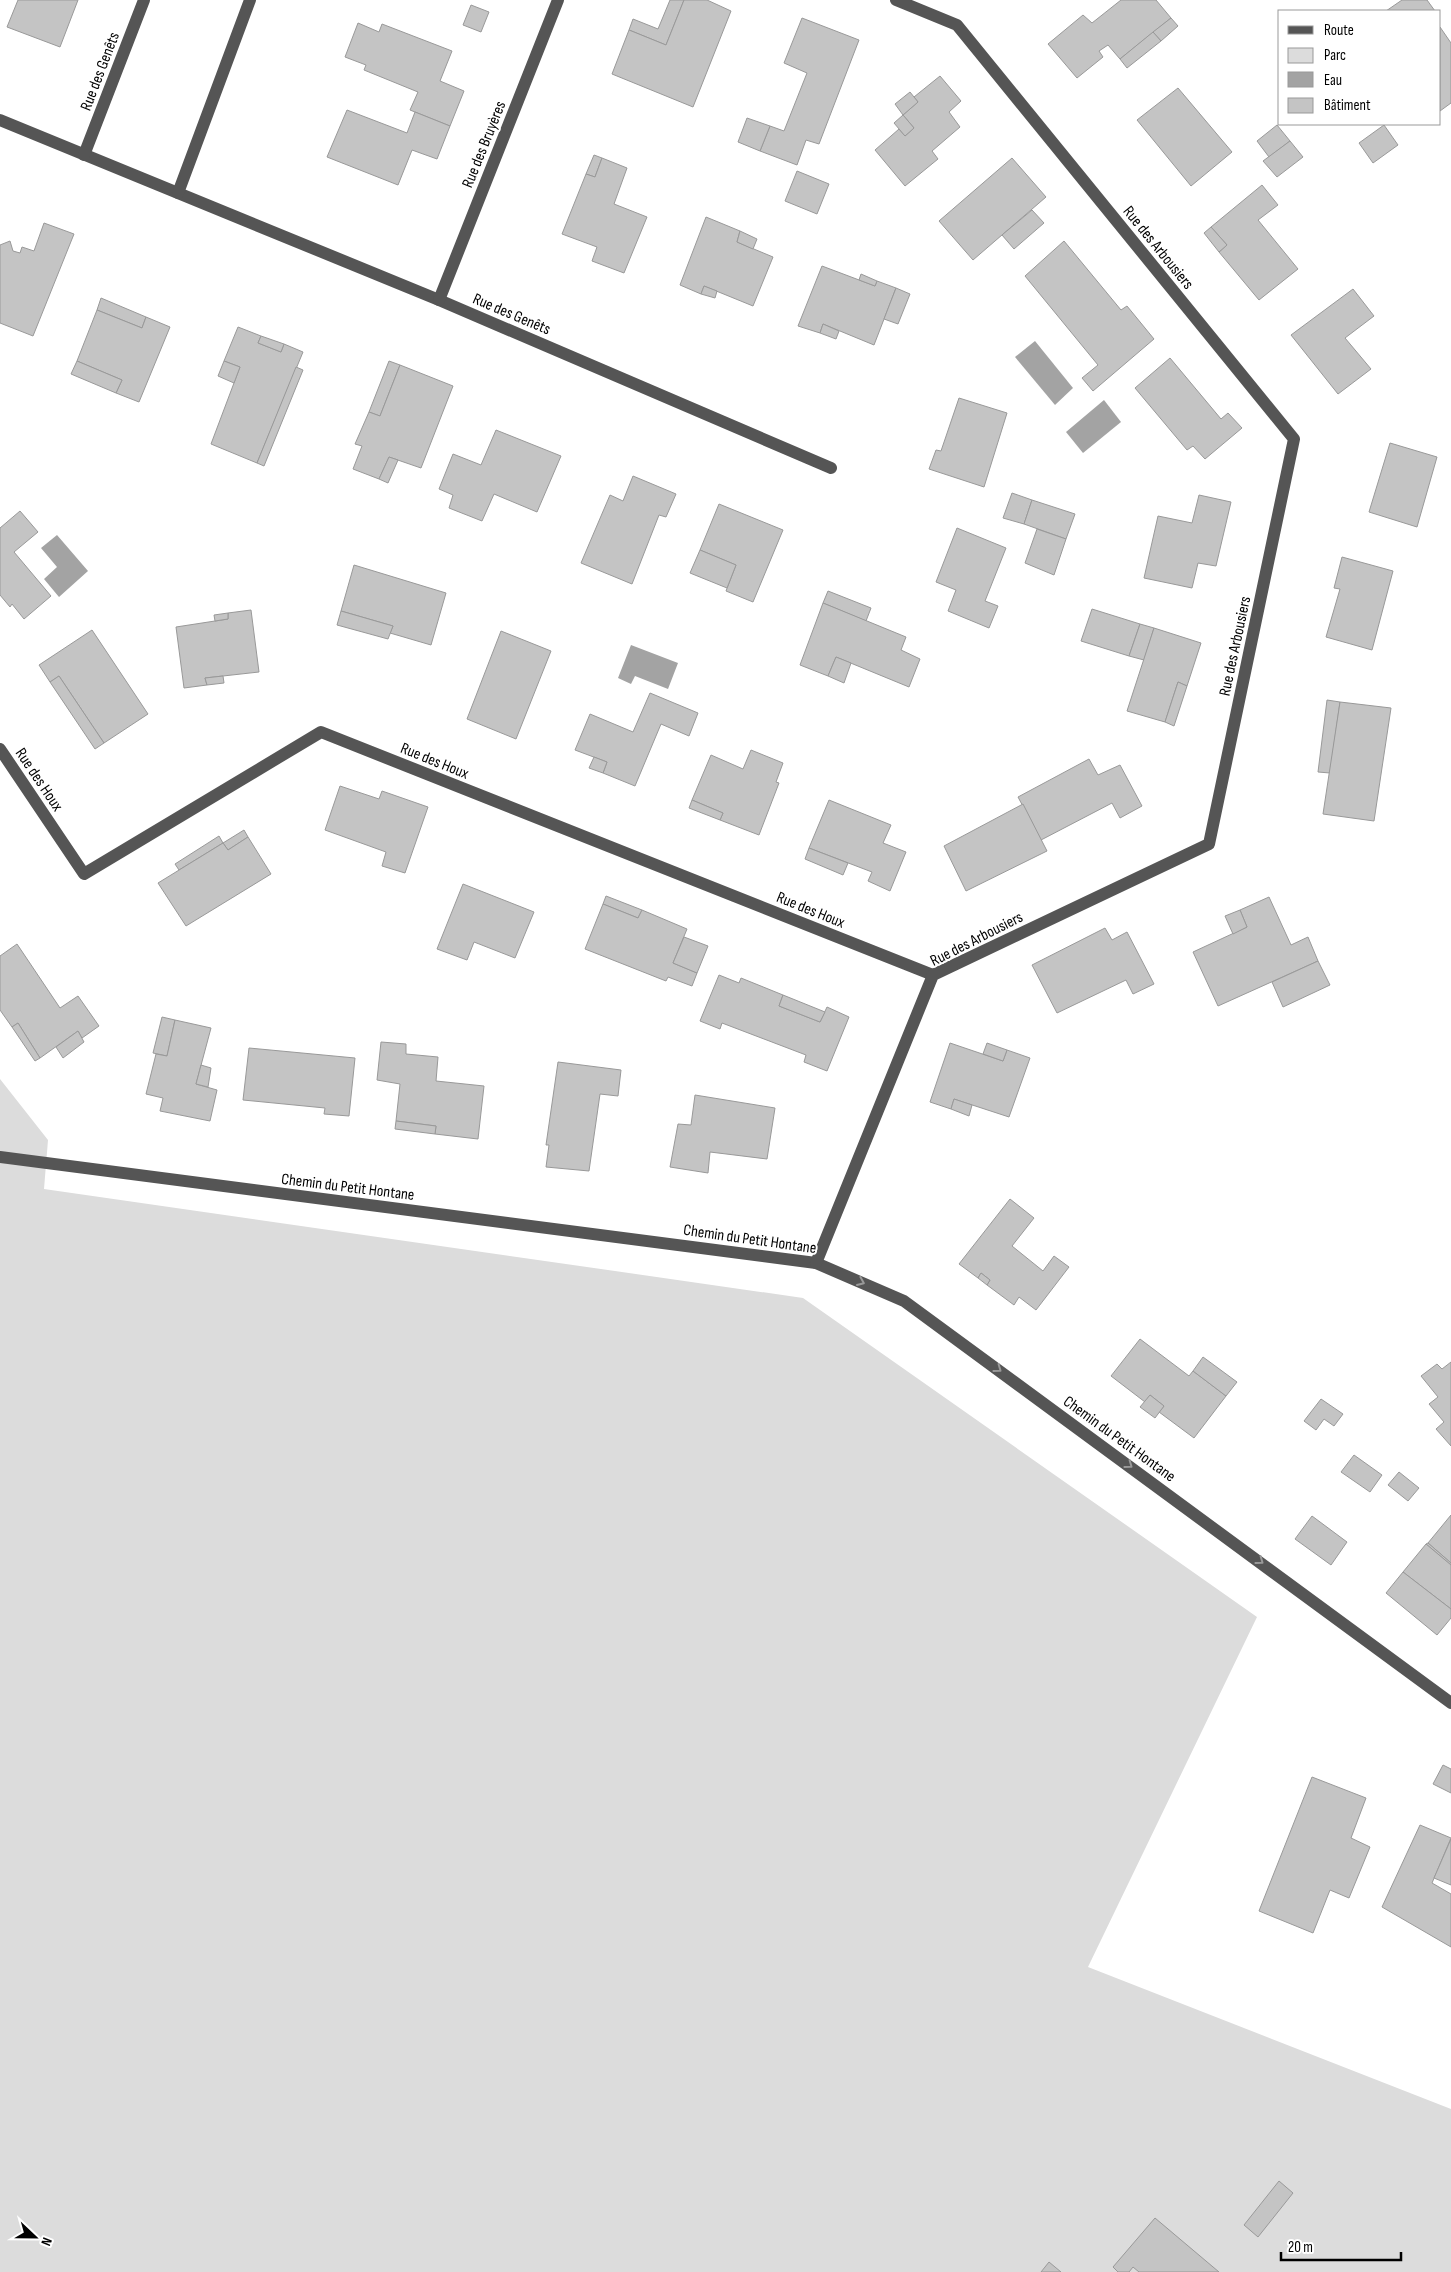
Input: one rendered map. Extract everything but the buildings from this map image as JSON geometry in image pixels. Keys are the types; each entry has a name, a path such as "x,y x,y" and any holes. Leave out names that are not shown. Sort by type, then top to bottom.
{"street":[{"name":"Rue des Genêts","path":"84,155 144,0"},
{"path":"178,193 250,0"},
{"name":"Rue des Bruyères","path":"439,300 558,0"},
{"name":"Rue des Arbousiers","path":"816,1263 933,975 1209,844 1294,439 957,25 896,0"},
{"name":"Rue des Genêts","path":"0,120 439,300 831,468"},
{"name":"Rue des Houx","path":"0,749 84,874 321,732 933,975"},
{"name":"Chemin du Petit Hontane","path":"0,1157 816,1263 904,1301 1451,1703"}],"green space":[{"path":"0,1079 48,1140 44,1189 803,1298 1257,1617 1088,1967 1451,2109 1451,2272 0,2272"}],"water":[{"path":"1035,341 1073,388 1055,405 1015,357"},
{"path":"1104,400 1121,422 1083,453 1066,432"},
{"path":"57,535 88,571 59,597 44,579 57,567 41,548"},
{"path":"631,645 678,663 668,689 635,676 631,684 618,678"}]}
